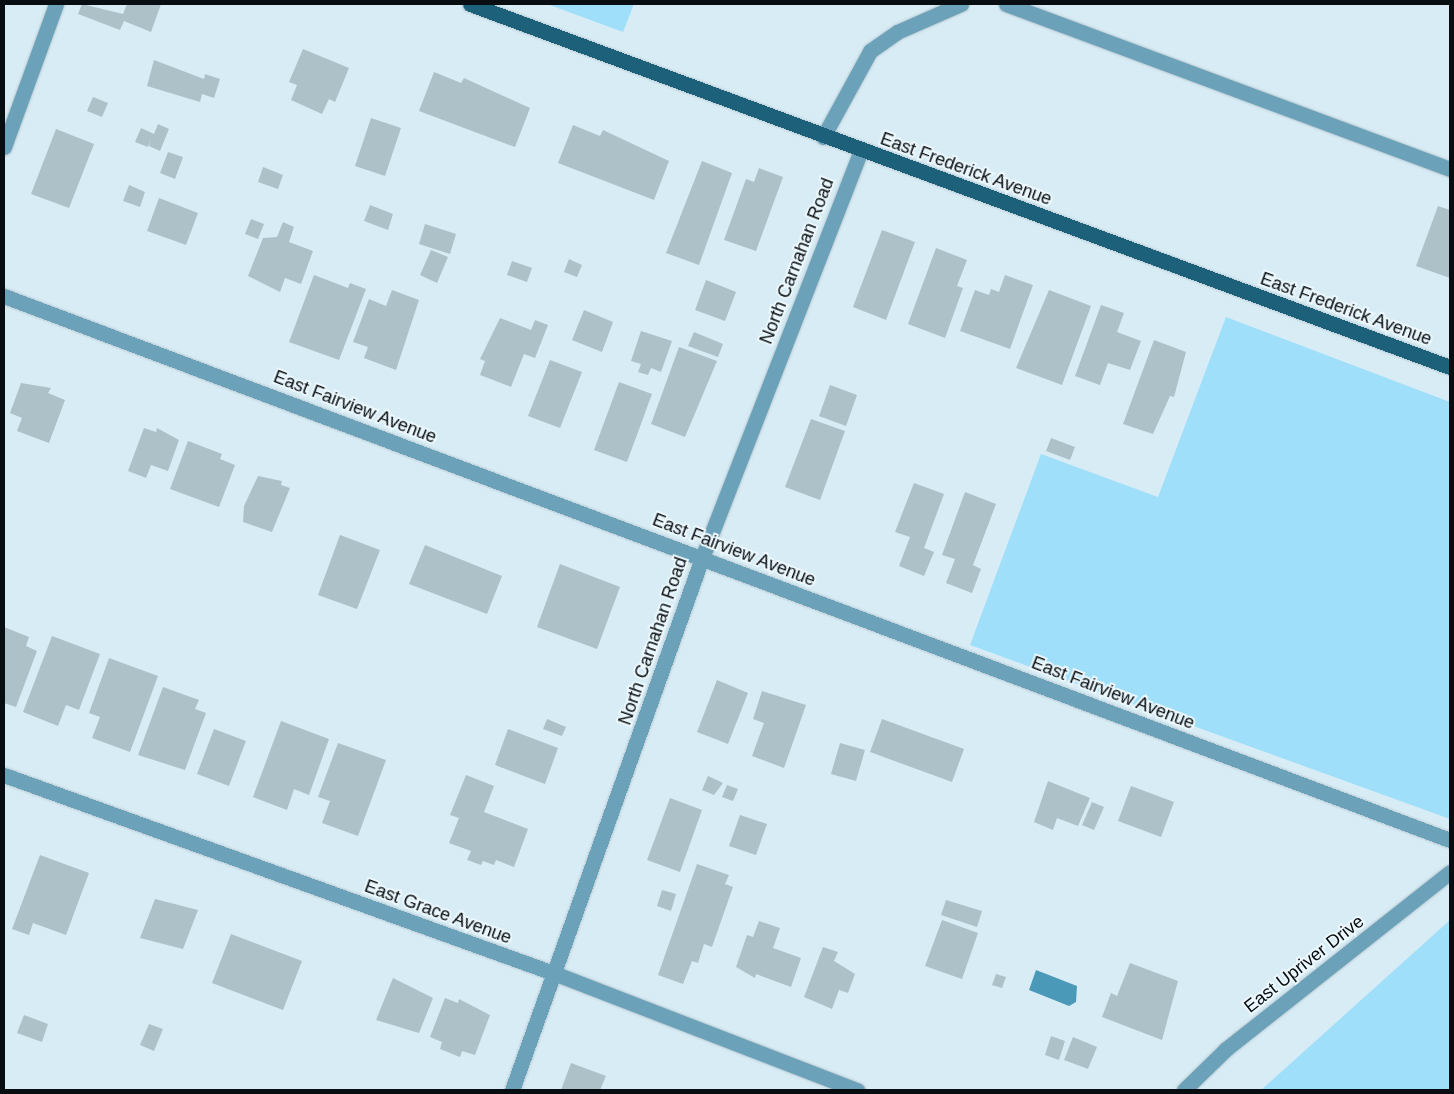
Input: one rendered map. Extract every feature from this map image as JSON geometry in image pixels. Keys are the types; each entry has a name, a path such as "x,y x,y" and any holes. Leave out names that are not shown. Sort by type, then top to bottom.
{"main road":[{"name":"East Frederick Avenue","path":"470,4 823,137 1450,367"}],"street":[{"path":"4,146 56,4"},
{"path":"823,137 870,51 897,32 961,4"},
{"path":"1006,4 1450,169"},
{"name":"North Carnahan Road","path":"512,1090 556,974 702,558 861,150"},
{"name":"East Fairview Avenue","path":"4,296 1450,840"},
{"name":"East Grace Avenue","path":"4,774 556,974 857,1090"},
{"name":"East Upriver Drive","path":"1184,1090 1226,1049 1450,872"}],"shaded area":[{"path":"547,4 634,4 623,32"},
{"path":"1226,317 1450,402 1450,819 970,645 1041,454 1158,497"},
{"path":"1450,920 1450,1090 1261,1090"},
{"path":"1036,970 1077,986 1076,1002 1069,1006 1029,990"}],"building":[{"path":"82,4 123,14 127,4 161,4 151,32 124,21 120,30 78,14"},
{"path":"303,49 349,68 335,102 329,99 322,114 291,100 297,85 289,82"},
{"path":"154,60 204,79 205,74 220,79 214,98 202,94 200,102 147,86"},
{"path":"434,72 461,83 464,78 530,108 515,147 419,111"},
{"path":"93,97 108,103 102,117 87,111"},
{"path":"371,118 401,128 385,176 355,166"},
{"path":"158,124 169,129 160,151 149,146 151,139 148,147 135,142 141,128 154,134"},
{"path":"573,125 600,136 603,130 669,161 654,200 558,163"},
{"path":"56,129 94,144 69,208 31,194"},
{"path":"168,152 183,157 175,179 160,173"},
{"path":"702,161 732,173 699,265 666,253"},
{"path":"263,167 283,175 278,189 258,182"},
{"path":"759,168 783,177 756,251 724,240 746,179 754,182"},
{"path":"129,185 145,192 140,207 123,201"},
{"path":"159,198 198,213 186,245 147,231"},
{"path":"370,205 393,214 388,230 364,221"},
{"path":"1438,206 1450,210 1450,278 1416,266"},
{"path":"251,219 264,224 258,239 245,234"},
{"path":"283,222 294,227 289,242 313,251 301,284 285,278 280,292 248,276 263,238 277,237"},
{"path":"425,224 456,234 450,254 419,244"},
{"path":"882,230 915,242 886,320 853,307"},
{"path":"936,248 967,260 957,286 963,288 945,338 908,324"},
{"path":"431,250 448,257 437,283 420,275"},
{"path":"569,259 582,265 577,277 564,272"},
{"path":"512,261 532,268 527,282 507,275"},
{"path":"314,275 348,288 350,283 366,289 339,360 289,342"},
{"path":"1005,275 1033,285 1010,349 960,331 975,290 989,295 991,289 999,292"},
{"path":"706,280 736,292 725,321 695,310"},
{"path":"392,290 419,300 396,370 364,358 368,347 353,342 369,299 386,306"},
{"path":"1049,290 1091,306 1062,385 1016,368"},
{"path":"1101,305 1124,313 1117,332 1141,341 1130,370 1108,363 1100,385 1075,376"},
{"path":"584,310 613,322 602,352 572,340"},
{"path":"500,318 531,330 535,320 548,325 535,358 524,354 511,387 480,375 485,361 480,359"},
{"path":"641,331 672,341 661,372 651,368 648,375 638,372 641,364 631,361"},
{"path":"694,332 723,344 718,357 688,346"},
{"path":"1154,340 1186,352 1174,397 1170,396 1153,434 1123,424"},
{"path":"679,347 717,361 685,437 651,424"},
{"path":"550,360 582,372 560,428 528,416"},
{"path":"619,382 652,394 627,462 594,450"},
{"path":"21,383 51,388 48,393 65,400 49,443 17,431 22,418 10,413"},
{"path":"830,385 857,395 846,426 819,416"},
{"path":"811,419 845,431 820,500 785,487"},
{"path":"144,428 156,432 157,428 179,440 168,471 151,465 146,478 128,471"},
{"path":"1051,438 1075,447 1070,460 1046,451"},
{"path":"188,441 222,454 220,459 235,465 219,507 170,489"},
{"path":"258,476 282,481 281,485 290,488 272,532 243,522 244,506"},
{"path":"914,483 944,494 924,548 934,552 924,576 899,566 910,537 895,532"},
{"path":"965,492 996,504 973,565 981,569 972,593 946,583 955,559 942,555"},
{"path":"340,535 380,550 357,609 318,595"},
{"path":"425,545 502,576 487,614 409,584"},
{"path":"560,564 620,587 597,649 537,627"},
{"path":"4,627 29,637 26,646 37,651 16,707 4,703"},
{"path":"52,636 100,654 79,710 66,705 58,726 23,712"},
{"path":"109,658 158,676 130,752 92,738 100,717 89,713"},
{"path":"717,680 748,693 728,744 697,732"},
{"path":"163,687 199,700 195,709 206,713 185,770 138,755"},
{"path":"762,691 806,705 784,768 752,756 764,723 753,719"},
{"path":"547,719 566,727 562,736 543,729"},
{"path":"882,719 964,749 952,782 870,752"},
{"path":"281,721 329,739 309,795 294,789 287,810 253,797"},
{"path":"214,729 246,741 229,786 197,774"},
{"path":"508,729 558,748 545,784 495,765"},
{"path":"338,743 386,760 358,836 322,823 330,801 318,797"},
{"path":"840,743 865,750 856,781 831,774"},
{"path":"466,775 494,786 484,812 528,829 514,867 496,860 494,865 483,861 481,865 467,860 471,851 449,843 459,818 450,815"},
{"path":"708,776 723,783 714,795 702,790"},
{"path":"1048,781 1090,798 1078,826 1057,818 1053,830 1034,822"},
{"path":"727,785 738,789 733,801 722,797"},
{"path":"1131,786 1174,802 1161,837 1118,821"},
{"path":"670,798 702,810 680,872 647,860"},
{"path":"1092,802 1104,807 1094,830 1082,825"},
{"path":"740,815 767,824 756,855 729,846"},
{"path":"40,855 89,873 66,935 33,923 29,935 12,929"},
{"path":"697,864 729,875 725,884 733,887 712,947 704,944 698,963 692,961 683,984 658,975"},
{"path":"662,890 676,894 671,911 657,906"},
{"path":"155,899 198,910 183,949 140,938"},
{"path":"946,900 982,911 977,927 941,915"},
{"path":"942,920 978,933 962,979 925,966"},
{"path":"759,921 780,928 773,948 801,958 791,987 756,974 755,978 736,967 747,935 753,937"},
{"path":"231,934 302,961 283,1010 212,983"},
{"path":"823,947 838,952 834,961 855,974 848,993 839,990 832,1009 804,997"},
{"path":"1130,963 1178,981 1162,1040 1102,1017 1111,993 1117,996"},
{"path":"996,974 1006,977 1002,988 992,985"},
{"path":"393,978 433,998 419,1033 376,1020"},
{"path":"445,998 458,1003 459,999 490,1015 475,1055 462,1051 460,1057 440,1049 442,1042 430,1037"},
{"path":"24,1015 48,1024 42,1042 17,1033"},
{"path":"149,1024 163,1029 154,1051 140,1045"},
{"path":"1051,1036 1065,1041 1059,1060 1045,1055"},
{"path":"1073,1037 1097,1047 1088,1069 1064,1060"},
{"path":"571,1063 606,1076 600,1090 561,1090"}]}
